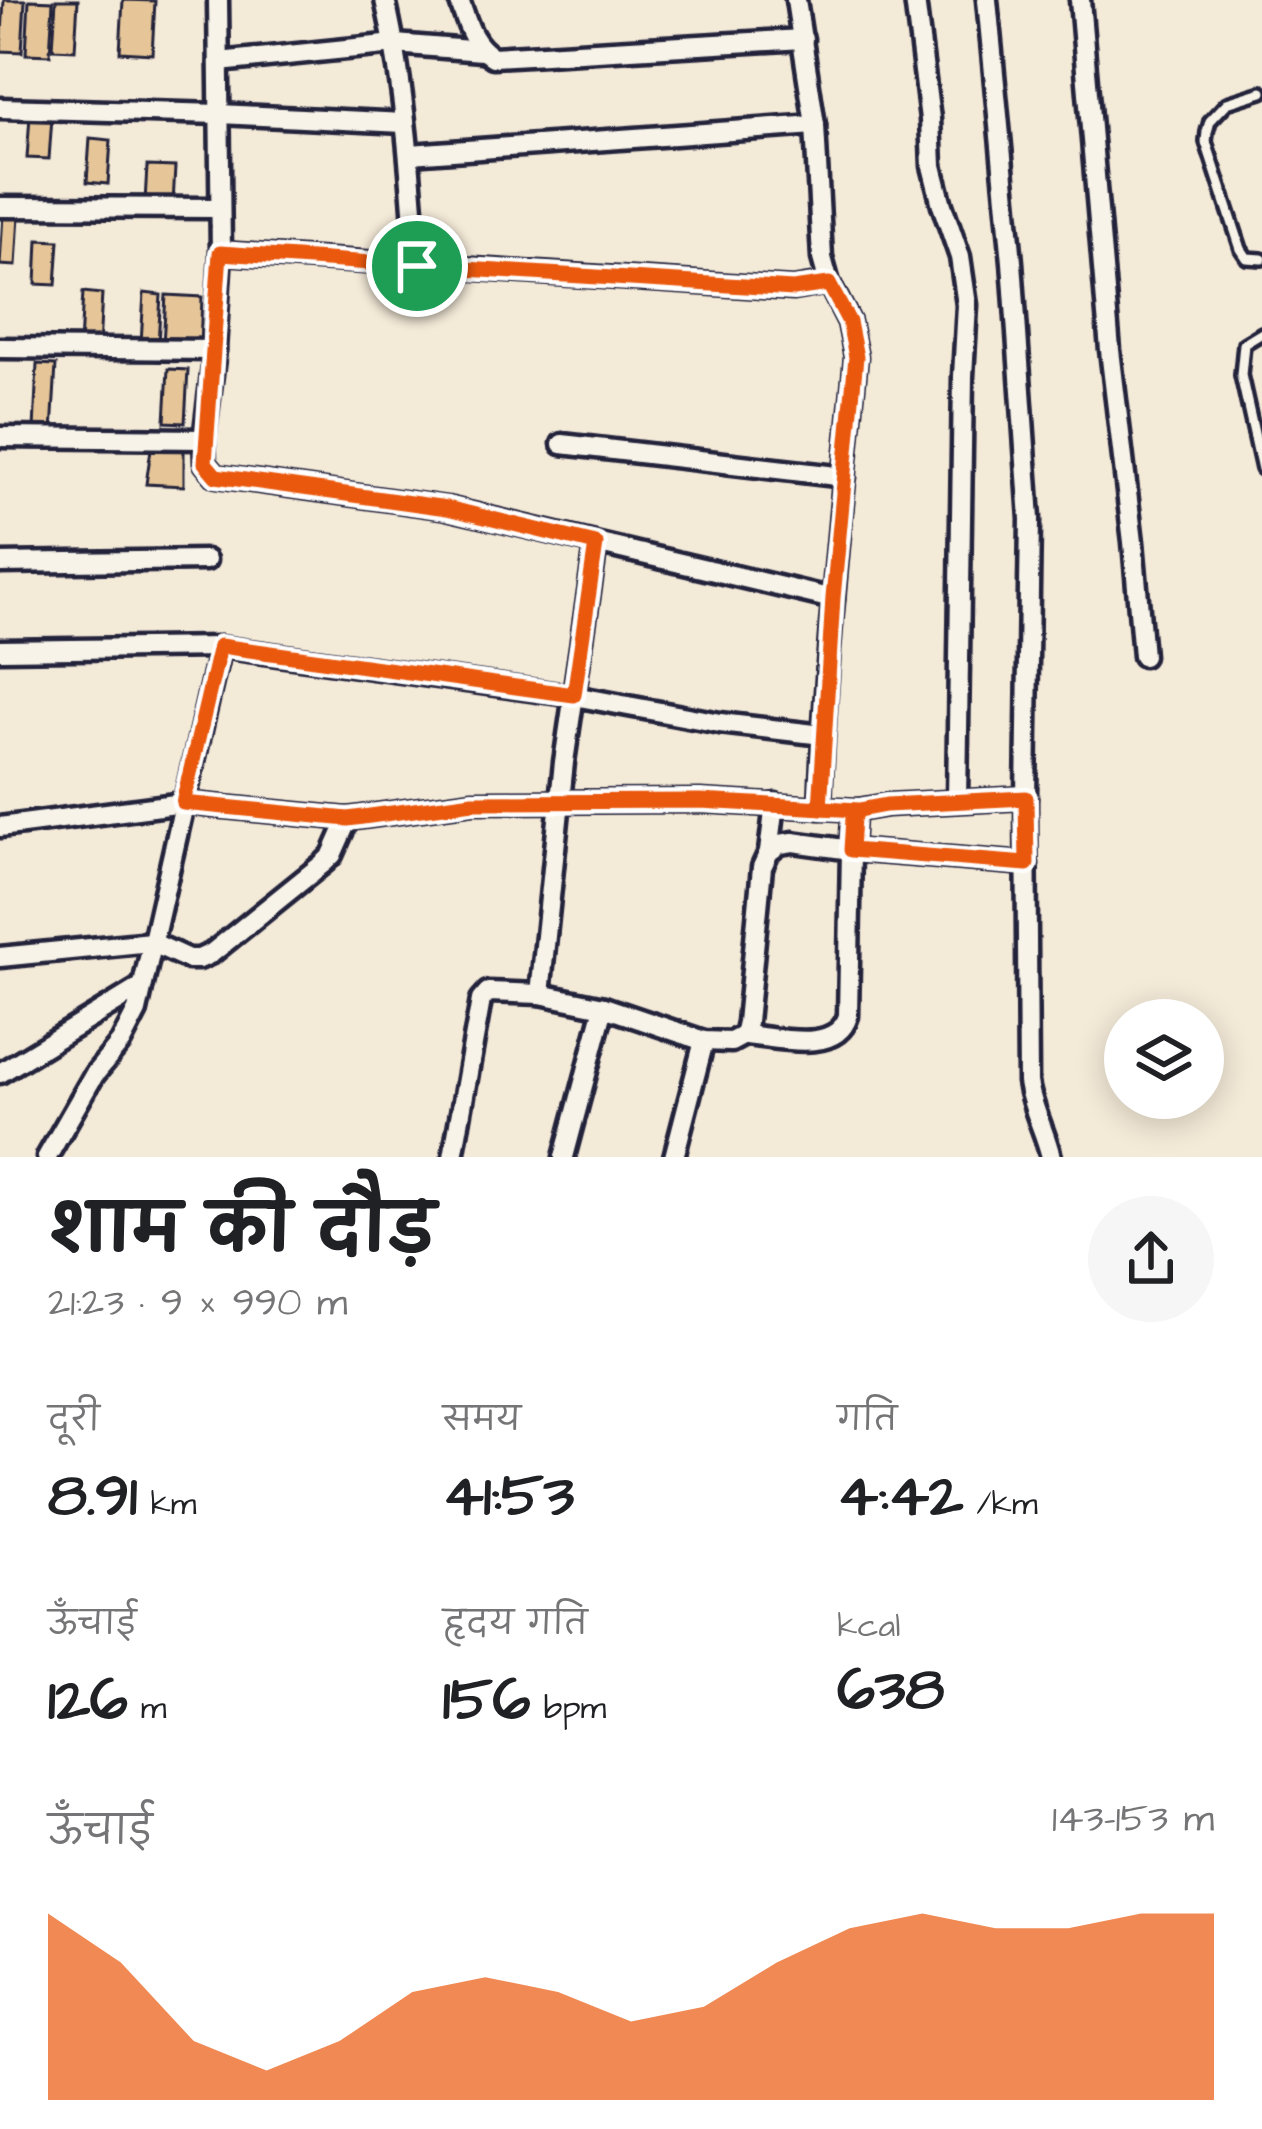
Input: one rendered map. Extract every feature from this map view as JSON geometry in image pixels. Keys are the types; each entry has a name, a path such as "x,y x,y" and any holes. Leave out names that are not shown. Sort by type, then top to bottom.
{"street":[{"path":"218,0 220,253 205,439 205,463 216,476 447,508 833,598"},
{"path":"385,0 410,154 417,266"},
{"path":"459,0 482,51"},
{"path":"796,0 815,125 819,226 829,284 849,322 855,346 820,808"},
{"path":"915,0 932,166 960,257 967,305 957,801"},
{"path":"987,0 1030,518 1028,1082 1051,1157"},
{"path":"1079,0 1143,656"},
{"path":"219,62 395,44 482,51 493,57 802,39"},
{"path":"0,108 404,123"},
{"path":"410,154 815,125"},
{"path":"0,207 219,208"},
{"path":"220,253 793,289 829,284"},
{"path":"0,348 215,350"},
{"path":"0,436 205,439"},
{"path":"562,444 845,477"},
{"path":"540,994 560,803 596,544"},
{"path":"0,563 206,560"},
{"path":"0,650 220,646 574,695 720,724 823,735"},
{"path":"45,1154 127,1032 136,1011 220,646"},
{"path":"0,827 183,803 348,819 473,802 700,801 859,810 1026,798"},
{"path":"744,1035 760,885 775,804"},
{"path":"453,1157 481,1000 488,992 540,994 604,1007 704,1041 731,1042 744,1035 824,1040 837,1035 848,1016 851,850 853,818 859,810"},
{"path":"0,957 151,942 188,959 199,959 325,862 348,819"},
{"path":"769,852 793,842 1027,864"},
{"path":"0,1073 141,987"},
{"path":"564,1157 604,1007"},
{"path":"674,1157 704,1041"}],"lane":[{"path":"1262,92 1219,109 1210,121 1206,142 1241,249 1247,258 1262,260"},
{"path":"1262,333 1244,344 1241,356 1262,469"}],"building":[{"path":"4,0 25,0 22,52 1,51"},
{"path":"29,0 53,1 50,55 26,54"},
{"path":"56,0 78,0 75,50 53,49"},
{"path":"123,0 155,1 152,54 120,52"},
{"path":"30,116 52,117 49,159 27,158"},
{"path":"90,138 111,140 108,184 87,182"},
{"path":"147,166 175,167 173,204 145,202"},
{"path":"3,214 19,215 16,266 0,265"},
{"path":"38,240 59,241 56,285 36,284"},
{"path":"83,292 102,294 99,347 80,345"},
{"path":"144,293 161,295 158,343 141,343"},
{"path":"166,295 202,297 200,346 163,344"},
{"path":"37,364 56,365 52,432 34,430"},
{"path":"168,369 188,370 185,423 165,422"},
{"path":"151,449 184,449 184,486 146,484"}],"route":[{"path":"417,266 220,253 205,463 216,476 447,508 596,544 574,695 220,646 183,803 348,819 473,802 700,801 765,803 820,808 859,810 1026,798 1027,864 851,850 853,818 859,810 820,808 833,598 856,357 849,322 829,284 793,289 417,266"}]}
